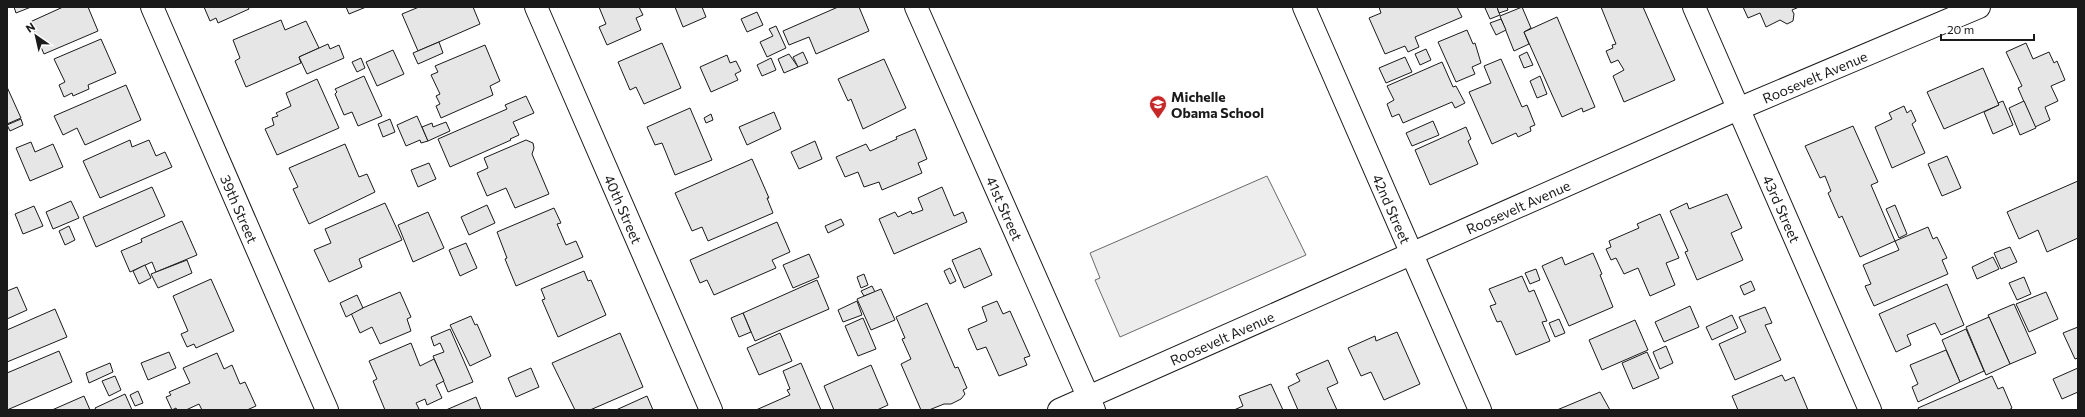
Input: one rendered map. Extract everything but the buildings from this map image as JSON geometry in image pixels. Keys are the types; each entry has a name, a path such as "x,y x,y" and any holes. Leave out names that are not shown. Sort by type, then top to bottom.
{"street":[{"name":"39th Street","path":"152,7 327,410"},
{"name":"40th Street","path":"536,7 711,410"},
{"name":"41st Street","path":"916,7 1091,404"},
{"name":"42nd Street","path":"1304,7 1480,410"},
{"name":"43rd Street","path":"1694,7 1870,410"},
{"name":"Roosevelt Avenue","path":"1059,410 1091,404 1411,255 1738,109 1979,7"}],"shaded area":[{"path":"1267,176 1306,255 1120,337 1095,280 1100,278 1090,253"}],"place":[{"name":"Michelle Obama School","path":"1158,119"}]}
